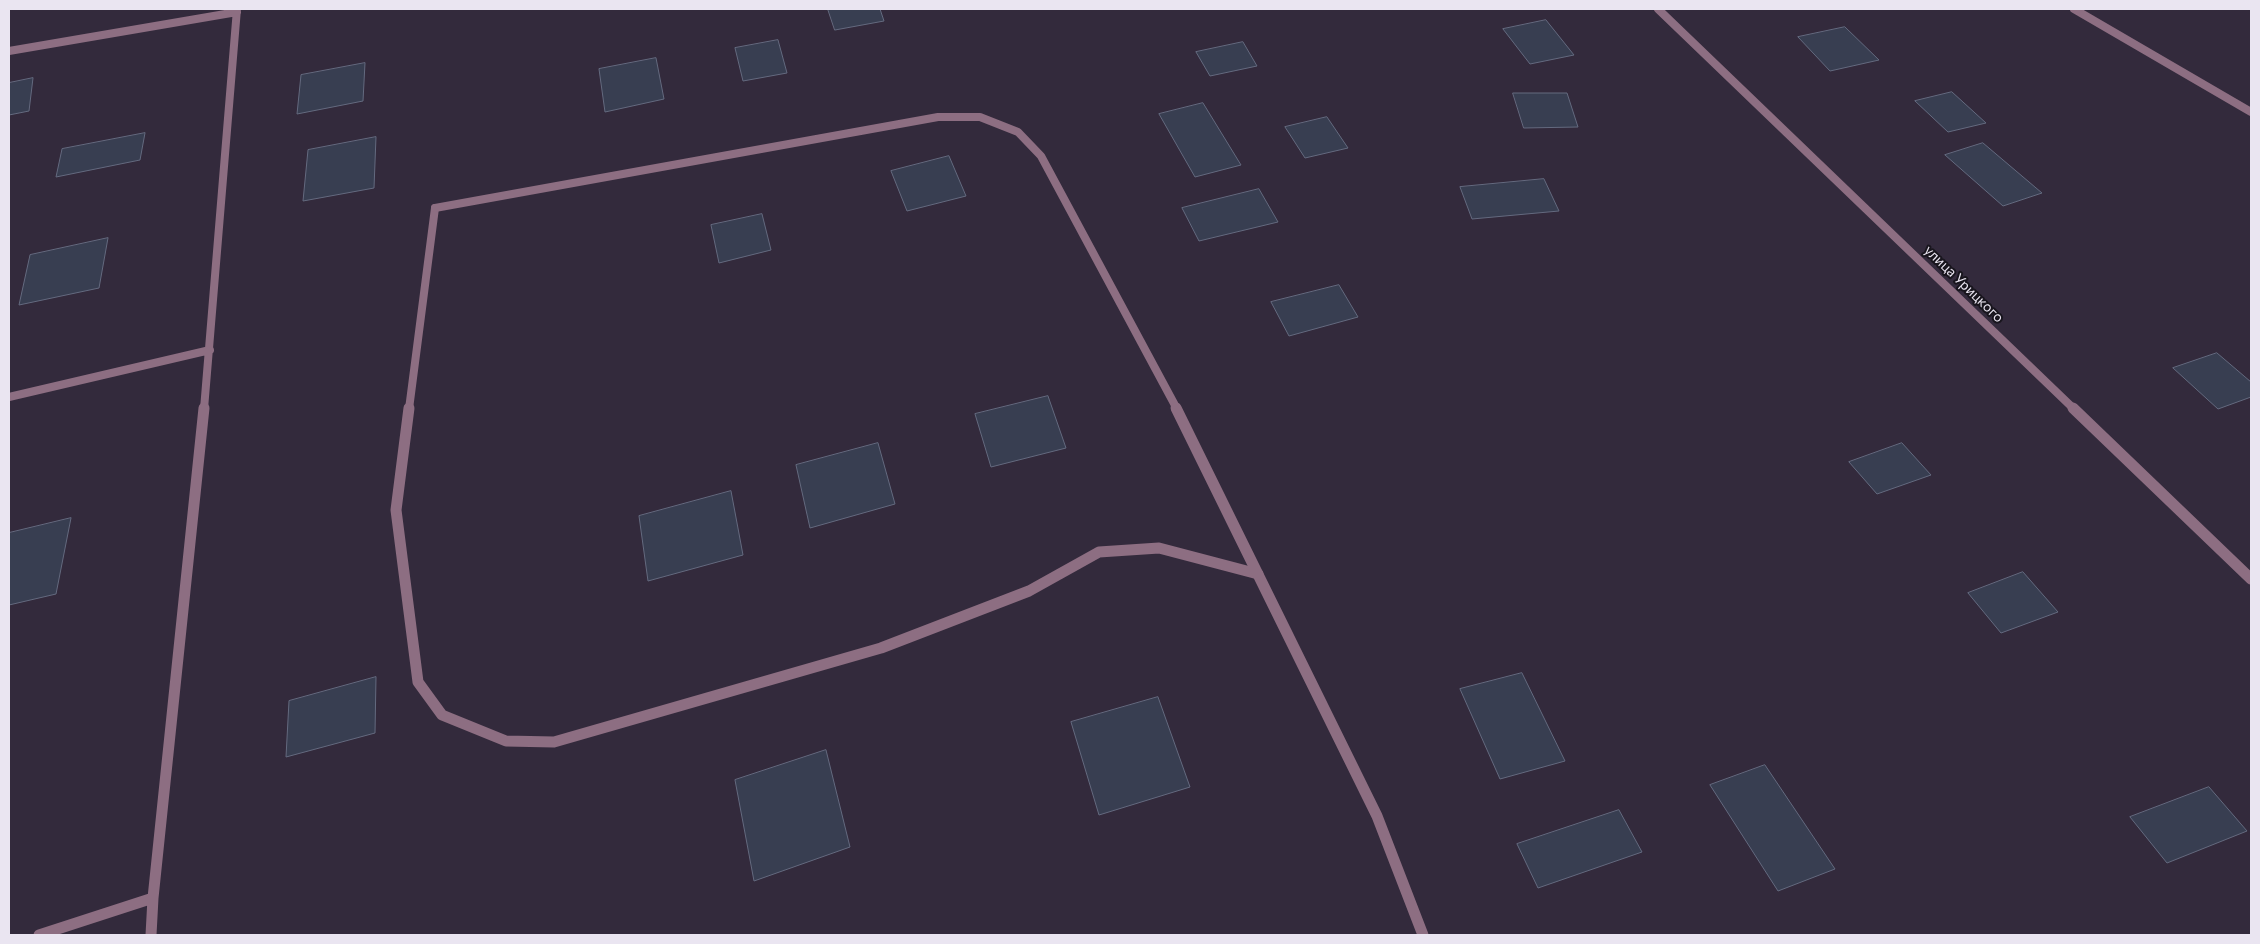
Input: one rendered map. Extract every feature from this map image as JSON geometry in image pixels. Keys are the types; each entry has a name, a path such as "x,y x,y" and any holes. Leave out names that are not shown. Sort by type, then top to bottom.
{"street":[{"name":"улица Урицкого","path":"1658,9 2251,580"},
{"path":"2074,9 2251,112"},
{"path":"9,51 237,10 210,350 153,898 151,935"},
{"path":"1258,574 1159,548 1099,552 1029,591 880,648 554,742 506,741 442,715 418,682 396,510 435,208 938,117 980,117 1018,132 1041,156 1190,434 1376,816 1423,935"},
{"path":"9,397 210,350"},
{"path":"39,935 153,898"}],"building":[{"path":"828,9 880,9 884,21 835,30"},
{"path":"1546,20 1574,55 1530,64 1503,29"},
{"path":"1845,27 1879,60 1830,71 1798,37"},
{"path":"778,40 787,73 743,81 735,48"},
{"path":"1243,42 1257,66 1210,76 1196,52"},
{"path":"656,58 664,99 605,112 599,69"},
{"path":"365,63 363,101 297,114 301,75"},
{"path":"33,78 29,111 9,115 9,83"},
{"path":"1952,92 1986,123 1948,132 1915,101"},
{"path":"1513,93 1567,93 1578,127 1524,128"},
{"path":"1203,103 1241,165 1195,177 1159,114"},
{"path":"1327,117 1348,148 1305,158 1285,127"},
{"path":"145,133 140,160 56,177 62,149"},
{"path":"376,137 374,188 303,201 308,150"},
{"path":"1983,143 2042,193 2003,206 1945,155"},
{"path":"949,156 966,196 907,211 891,171"},
{"path":"1544,179 1559,211 1472,219 1460,187"},
{"path":"1259,189 1278,222 1199,241 1182,208"},
{"path":"762,214 771,250 719,263 711,225"},
{"path":"108,238 99,288 19,305 30,255"},
{"path":"1339,285 1358,317 1289,336 1271,302"},
{"path":"2217,353 2251,382 2251,397 2218,409 2173,368"},
{"path":"1048,396 1066,448 991,467 975,414"},
{"path":"878,443 895,504 810,528 796,465"},
{"path":"1902,443 1931,475 1877,494 1849,462"},
{"path":"731,491 743,555 648,581 639,516"},
{"path":"71,518 56,594 9,605 9,533"},
{"path":"2023,572 2058,612 2001,633 1968,593"},
{"path":"1522,673 1565,761 1500,779 1460,689"},
{"path":"376,677 375,733 286,757 289,701"},
{"path":"1158,697 1190,787 1099,815 1071,722"},
{"path":"826,750 850,847 754,881 735,780"},
{"path":"1765,765 1835,869 1778,891 1710,785"},
{"path":"2209,787 2247,831 2167,863 2130,817"},
{"path":"1619,810 1642,852 1538,888 1517,844"}]}
